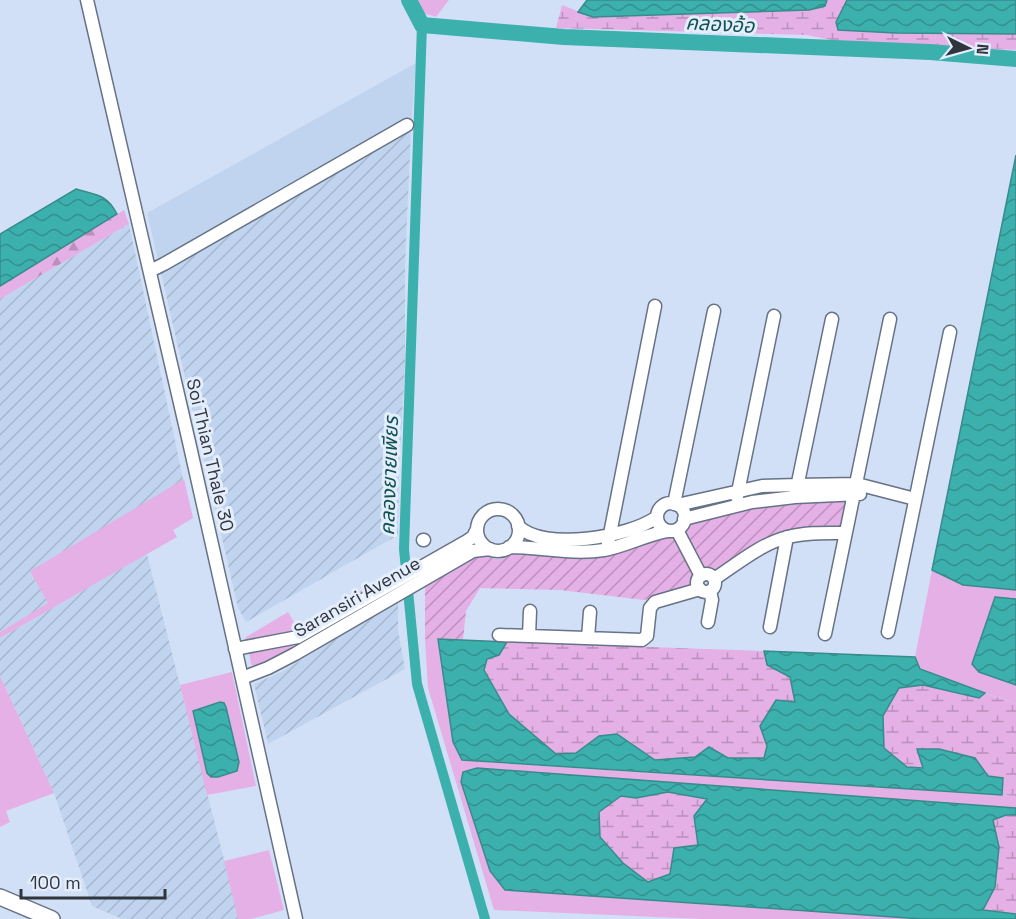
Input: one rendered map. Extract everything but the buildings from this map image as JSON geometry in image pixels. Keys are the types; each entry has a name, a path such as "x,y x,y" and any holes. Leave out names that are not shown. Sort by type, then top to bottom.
{"main road":[{"path":"0,897 52,919"}],"street":[{"name":"Soi Thian Thale 30","path":"87,0 296,919"},
{"path":"150,271 407,125"},
{"path":"608,543 655,306"},
{"path":"675,504 714,311"},
{"path":"735,507 774,316"},
{"path":"796,491 832,319"},
{"path":"825,634 890,319"},
{"path":"888,632 950,332"},
{"path":"701,576 672,530 659,526 657,517 660,508 664,505 762,486 796,491"},
{"path":"684,519 796,491 855,488 915,499"},
{"path":"518,526 516,540 509,547 499,551 490,549 480,542 477,529 482,517 487,512 499,509 511,514 518,526 525,532 537,536 595,539 625,545 682,525 683,512 675,504"},
{"path":"509,547 580,551 608,543 657,517"},
{"name":"Saransiri Avenue","path":"235,649 298,637 397,594 473,537 477,529"},
{"path":"714,579 759,549 787,537 813,533 845,533"},
{"path":"770,627 787,537"},
{"name":"Saransiri Avenue","path":"242,678 268,668 299,651 396,581 473,551 490,549"},
{"path":"499,635 642,640 646,636 650,608 655,602 705,590 715,584 710,575 701,576"},
{"path":"701,576 698,584 712,600 708,622"},
{"path":"529,636 531,611"},
{"path":"588,638 590,612"},
{"path":"289,639 296,640 299,651"}],"shaded area":[{"path":"416,63 411,129 161,273 147,213"},
{"path":"411,129 398,535 246,622 238,608 161,273"},
{"path":"129,224 193,518 0,632 0,299"},
{"path":"147,554 239,919 122,919 92,906 54,793 0,676 0,638"},
{"path":"398,601 398,630 405,669 268,744 254,684 281,672"}],"green space":[{"path":"416,0 449,0 436,17 423,13"},
{"path":"827,0 847,0 836,22 1016,34 1016,50 847,43 806,35 556,28 562,5 593,17 808,10 825,6"},
{"path":"124,210 129,224 0,299 0,286"},
{"path":"184,479 193,518 173,530 177,537 0,638 0,632 48,603 30,571"},
{"path":"845,497 849,500 844,528 793,529 780,534 717,573 710,570 696,573 693,587 644,600 560,590 480,588 466,611 463,640 425,639 425,586 479,553 496,559 510,556 521,549 546,555 662,534 674,535 683,530 689,522 733,509"},
{"path":"932,570 963,585 1016,590 1016,599 1010,597 979,672 1016,685 1016,704 920,669 915,657"},
{"path":"380,580 383,583 292,633 245,640 246,637 288,612 297,627"},
{"path":"425,639 438,639 453,742 481,762 1016,796 1016,808 477,768 505,890 922,919 701,919 494,910 428,688"},
{"path":"507,642 764,651 767,665 790,677 795,703 767,746 764,758 728,758 709,747 695,757 655,760 638,748 599,736 576,753 556,755 509,714 484,669 486,659 499,655"},
{"path":"292,643 294,649 276,659 253,666 251,664 249,652"},
{"path":"232,672 256,786 207,795 180,685"},
{"path":"0,676 54,793 6,811 10,822 0,827"},
{"path":"923,685 979,698 985,693 1016,704 1016,796 1002,795 1003,778 988,776 975,758 939,749 917,749 924,769 907,767 883,748 883,716 899,688"},
{"path":"668,792 707,799 699,845 670,874 648,882 623,863 600,836 599,812 621,796 636,798"},
{"path":"1006,815 1016,815 1016,914 983,911 995,887 999,847 993,820"},
{"path":"269,850 284,910 251,919 238,919 224,861"}],"water":[{"path":"587,0 827,0 825,6 809,10 593,17 578,12"},
{"path":"847,0 1016,0 1016,34 838,30 836,22"},
{"path":"1016,155 1016,590 963,585 932,570"},
{"path":"76,189 105,199 117,214 0,286 0,234"},
{"path":"995,597 1016,599 1016,685 979,672 972,664"},
{"path":"438,639 507,642 499,655 487,659 484,670 509,714 556,754 576,753 599,736 617,734 655,760 695,757 709,747 728,758 764,758 767,746 760,726 776,700 795,702 790,677 767,665 764,651 915,657 920,669 985,693 979,698 923,685 899,688 883,716 884,748 907,767 923,768 917,749 939,749 975,758 988,776 1003,778 1002,795 462,760 453,742"},
{"path":"220,702 226,707 239,762 237,771 211,777 207,773 193,711"},
{"path":"477,768 1016,808 1016,815 1006,815 993,820 999,847 995,887 983,910 1016,914 1016,919 922,919 505,890 490,871 461,782 463,772","holes":["668,792 707,799 694,816 698,845 674,848 670,874 648,882 623,863 600,837 599,812 621,796 636,798"]}],"waterway":[{"name":"คลองอ้อ","path":"409,0 422,25 564,37 930,52 1016,59"},
{"name":"คลองยายเพียร","path":"422,25 404,549 417,684 485,919"}]}
